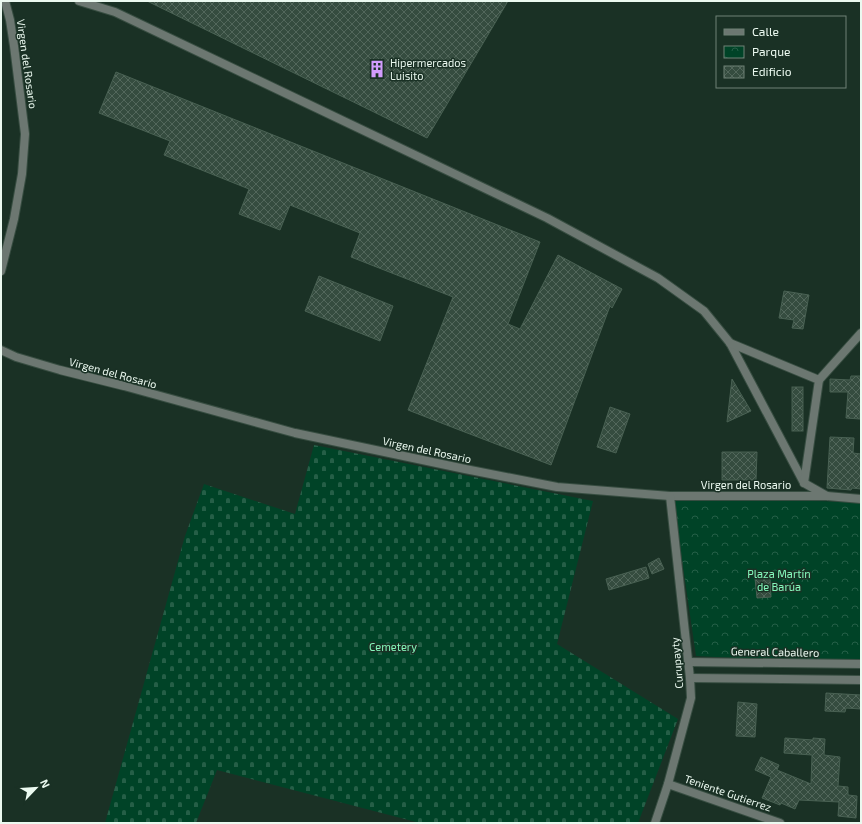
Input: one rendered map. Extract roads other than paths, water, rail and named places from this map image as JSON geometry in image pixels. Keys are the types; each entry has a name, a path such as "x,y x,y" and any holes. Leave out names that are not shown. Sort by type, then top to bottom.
{"street":[{"name":"Virgen del Rosario","path":"1,271 14,219 22,174 25,134 18,73 6,1"},
{"path":"79,1 115,12 547,218 658,278 704,311 730,343 804,483 827,496"},
{"path":"804,483 819,380 861,333"},
{"path":"730,343 819,380"},
{"name":"Virgen del Rosario","path":"1,350 16,357 60,370 295,433 473,471 557,487 670,496 827,496 861,499"},
{"name":"Curupayty","path":"655,823 668,784 691,698 670,496"},
{"name":"General Caballero","path":"688,662 861,664"},
{"path":"690,678 861,680"},
{"name":"Teniente Gutierrez","path":"668,784 780,823"}],"place":[{"name":"Hipermercados Luisito","path":"377,69"}],"park label":[{"name":"Plaza Martín de Barúa","path":"779,580"},
{"name":"Cemetery","path":"393,647"}]}
